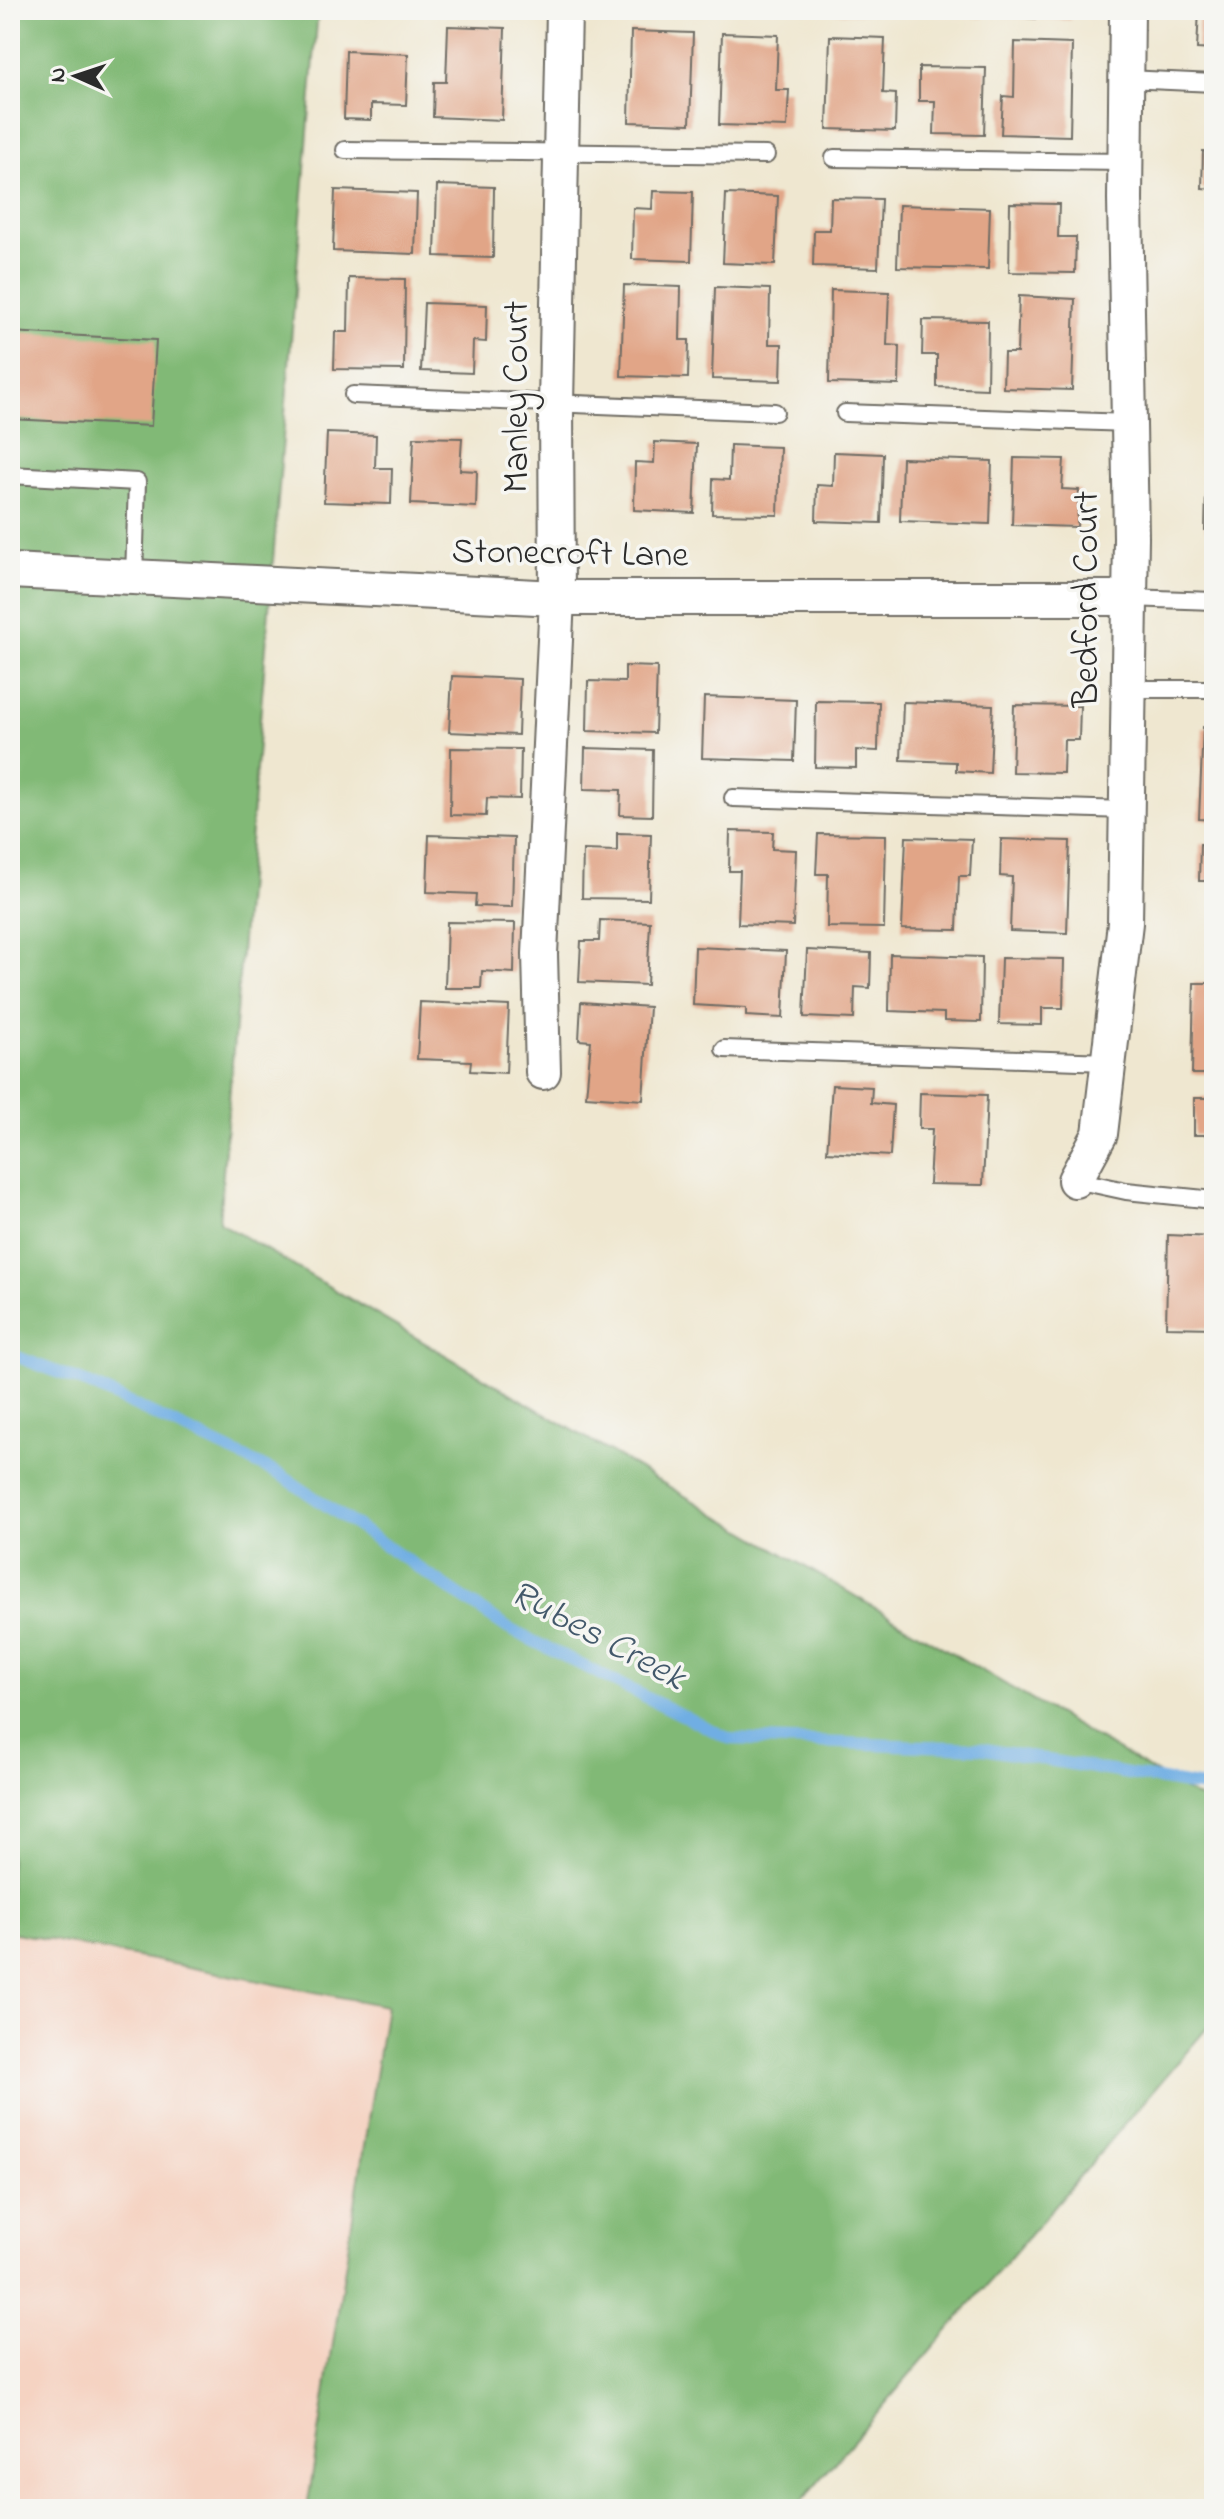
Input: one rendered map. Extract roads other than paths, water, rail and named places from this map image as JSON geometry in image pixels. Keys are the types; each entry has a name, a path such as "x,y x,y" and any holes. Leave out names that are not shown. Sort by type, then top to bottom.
{"street":[{"name":"Manley Court","path":"543,1072 540,954 557,598 556,404 564,10"},
{"name":"Bedford Court","path":"1075,1180 1100,1134 1125,923 1129,598 1125,162 1127,10"},
{"name":"Stonecroft Lane","path":"10,571 557,598 1129,598"}],"lane":[{"path":"1126,79 1214,83"},
{"path":"345,150 561,150 766,155"},
{"path":"834,158 1125,162"},
{"path":"353,395 775,412"},
{"path":"845,413 1129,423"},
{"path":"10,475 137,482 134,577"},
{"path":"1129,598 1214,601"},
{"path":"1128,689 1214,689"},
{"path":"733,798 1126,810"},
{"path":"724,1049 1108,1062"},
{"path":"1075,1180 1126,1191 1214,1200"}],"waterway":[{"name":"Rubes Creek","path":"10,1354 91,1385 281,1475 509,1629 730,1739 979,1748 1214,1789"}]}
